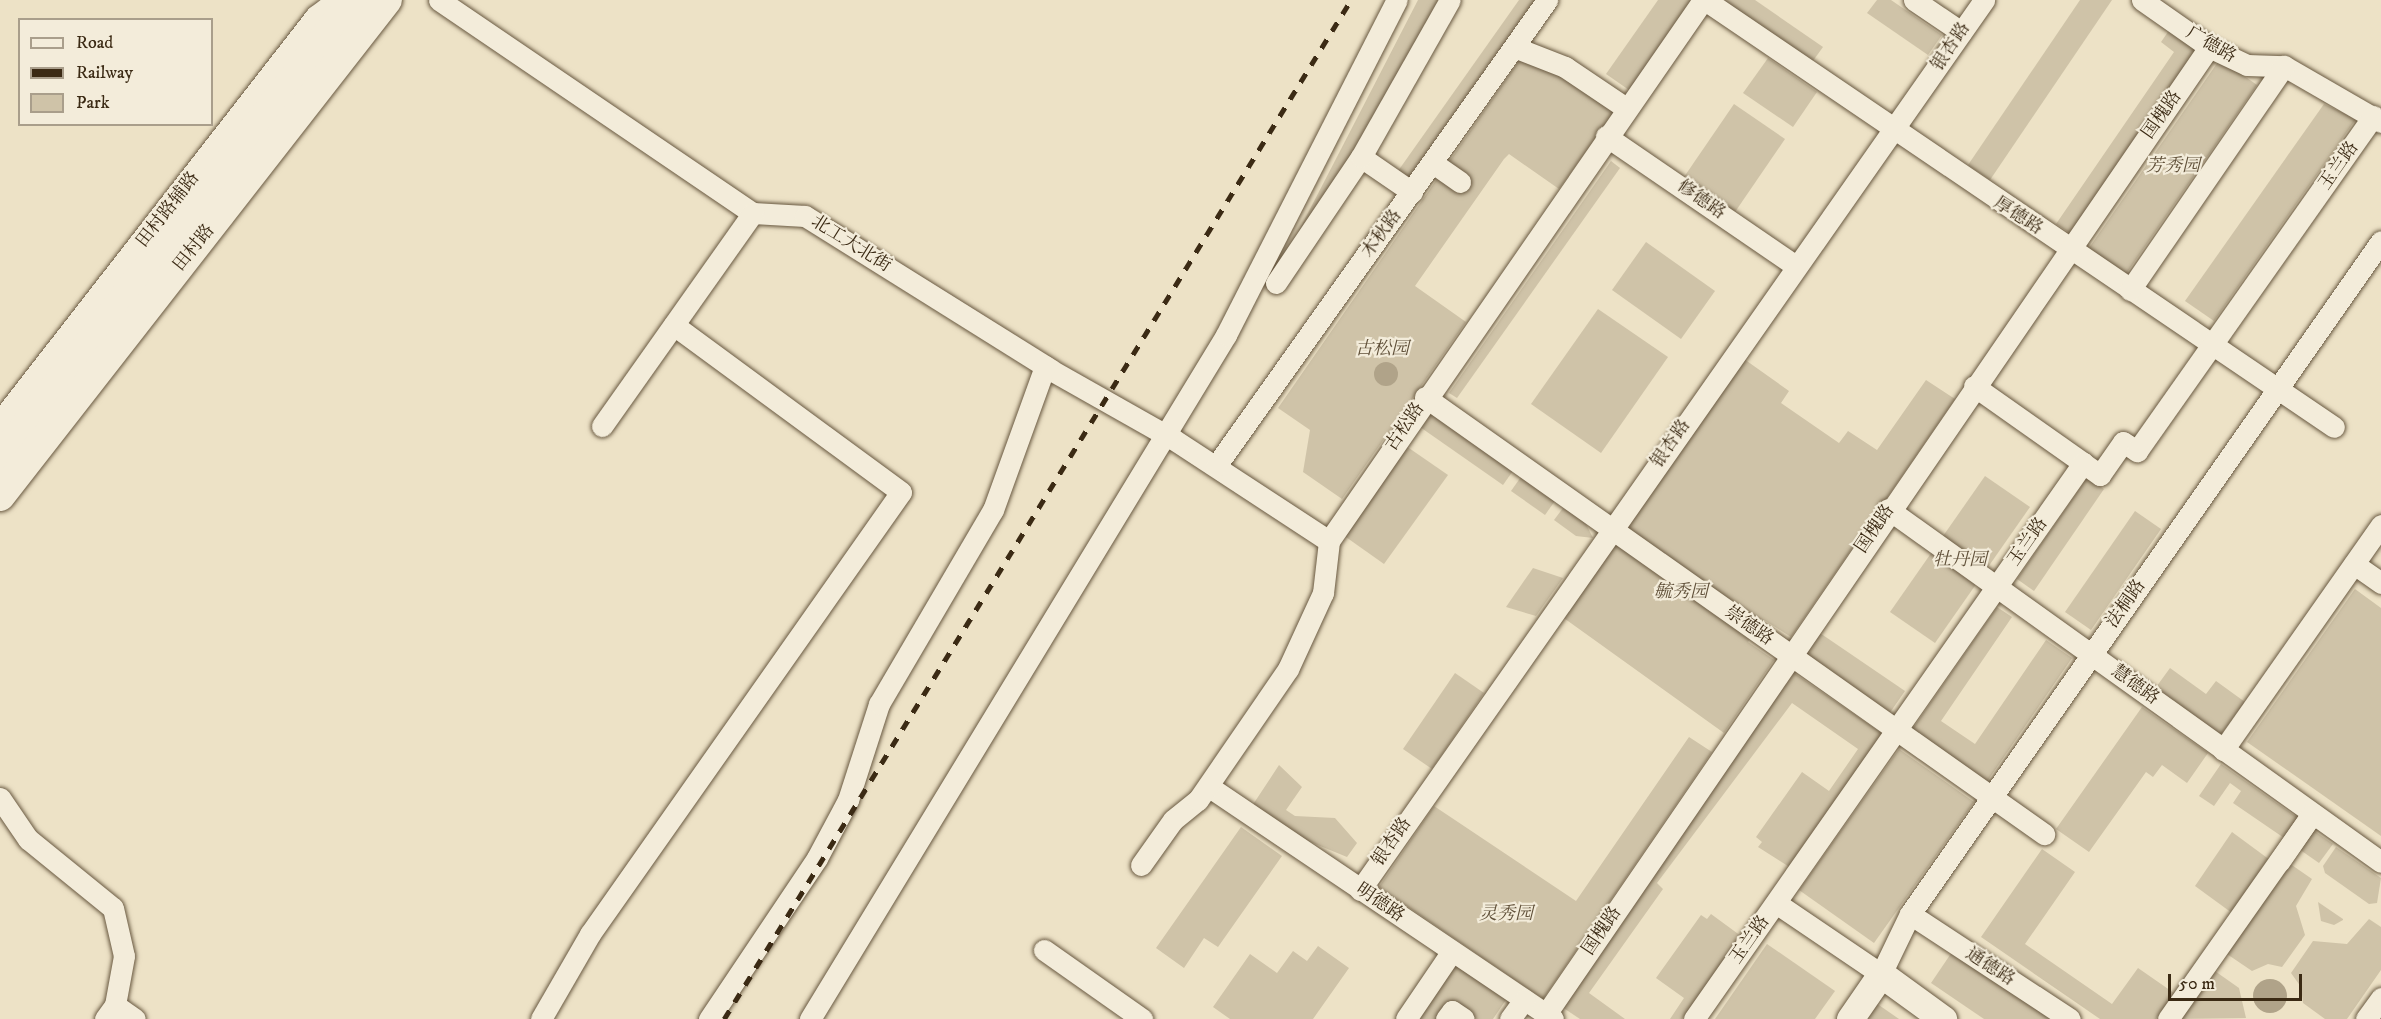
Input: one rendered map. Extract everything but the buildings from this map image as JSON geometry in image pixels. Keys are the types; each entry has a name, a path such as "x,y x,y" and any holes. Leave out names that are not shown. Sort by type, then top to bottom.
{"main road":[{"name":"田村路","path":"0,459 354,0"},
{"name":"田村路","path":"0,496 387,0"}],"street":[{"name":"田村路辅路","path":"0,426 318,18 342,0"},
{"path":"439,0 753,213 602,426"},
{"path":"810,1019 1170,437 1226,335 1397,0"},
{"path":"1276,282 1361,157 1450,0"},
{"name":"木秋路","path":"1216,466 1547,0"},
{"name":"古松路","path":"1141,865 1173,820 1208,786 1305,635 1323,593 1329,541 1425,397 1606,136 1704,0"},
{"name":"厚德路","path":"1704,0 1894,133 2334,427"},
{"path":"1914,0 1961,32"},
{"name":"银杏路","path":"1360,890 1611,528 1796,266 1894,133 1984,0"},
{"name":"广德路","path":"2142,0 2209,47 2247,65 2284,66 2377,119"},
{"path":"1514,47 1565,67 1626,108"},
{"name":"国槐路","path":"1549,1016 1789,654 2209,47"},
{"path":"2130,290 2284,66"},
{"name":"玉兰路","path":"1694,1019 2083,463 2100,475 2123,442 2137,451 2377,119"},
{"name":"修德路","path":"1606,136 1796,266"},
{"path":"1361,157 1412,192"},
{"path":"1433,163 1460,182"},
{"name":"北工大北街","path":"753,213 805,216 1045,366 1170,437 1329,541"},
{"name":"法桐路","path":"1881,974 1910,914 2381,240"},
{"path":"541,1019 590,934 901,492 674,325"},
{"path":"709,1019 817,858 848,800 879,704 993,510 1045,366"},
{"path":"1974,386 2083,463"},
{"name":"崇德路","path":"1425,397 2044,834"},
{"name":"慧德路","path":"1888,509 2381,862"},
{"path":"2223,750 2381,525"},
{"path":"2354,564 2381,583"},
{"name":"明德路","path":"1208,786 1549,1016"},
{"path":"0,798 28,838 113,908 124,956 110,1012 135,1019"},
{"path":"2168,1019 2312,814"},
{"path":"1776,903 1943,1019"},
{"name":"通德路","path":"1910,914 2070,1019"},
{"path":"1044,950 1142,1019"},
{"path":"1406,1019 1452,951"},
{"path":"1850,1019 1881,974"},
{"path":"2366,1019 2381,998"},
{"path":"1510,1019 1524,1000"},
{"path":"1446,1019 1452,1011 1464,1019"}],"green space":[{"path":"1418,0 1442,0 1356,153 1277,273"},
{"path":"1519,0 1538,0 1411,180 1398,171"},
{"path":"1658,0 1693,0 1629,90 1606,74"},
{"path":"1717,0 1755,0 1823,47 1810,65"},
{"path":"1877,0 1891,0 1942,35 1928,55 1867,13"},
{"path":"2080,0 2112,0 1990,180 1968,165"},
{"path":"2170,29 2198,48 2070,233 2056,224 2174,52 2161,42"},
{"name":"古松园","path":"1521,58 1561,73 1615,111 1559,189 1509,154 1504,159 1415,286 1466,322 1342,499 1303,472 1310,430 1278,408"},
{"path":"1768,58 1817,92 1793,127 1743,93"},
{"name":"芳秀园","path":"2220,59 2257,85 2126,274 2089,248"},
{"path":"1734,104 1785,139 1735,212 1684,177"},
{"path":"2324,104 2356,119 2214,321 2185,301"},
{"path":"1611,161 1620,168 1457,398 1449,393"},
{"path":"1646,242 1715,291 1681,339 1612,290"},
{"path":"1598,309 1668,357 1601,453 1531,404"},
{"name":"毓秀园","path":"1744,359 1789,391 1781,403 1839,443 1848,431 1877,450 1926,380 1955,399 1791,637 1764,620 1748,642 1774,660 1724,733 1561,616"},
{"path":"1432,410 1515,468 1503,485 1420,427"},
{"path":"1406,446 1448,475 1384,564 1343,535"},
{"path":"1523,474 1557,498 1545,515 1511,491"},
{"name":"牡丹园","path":"1985,476 2030,507 1935,643 1890,612"},
{"path":"2087,478 2104,489 2034,591 2017,579"},
{"path":"1563,508 1585,522 1593,538 1576,536 1554,520"},
{"path":"2135,511 2161,529 2091,630 2065,612"},
{"path":"1533,568 1563,578 1536,616 1506,607"},
{"path":"2355,589 2381,608 2381,836 2247,742"},
{"path":"1997,607 2012,617 1941,721 1975,744 2046,640 2072,658 1986,783 1911,731"},
{"path":"1814,629 1905,691 1889,714 1799,652"},
{"path":"2170,668 2206,694 2216,681 2245,702 2219,737 2154,690"},
{"path":"1791,671 1883,734 1791,868 1758,847 1762,842 1756,837 1802,772 1829,791 1858,749 1792,703 1657,883 1663,889 1589,993 1625,1019 1580,1019 1562,1007"},
{"path":"1455,673 1484,693 1432,769 1403,749"},
{"path":"2142,707 2208,753 2187,783 2162,765 2153,777 2146,772 2089,852 2056,829"},
{"name":"灵秀园","path":"1689,737 1712,752 1543,999 1379,887 1434,806 1576,901"},
{"path":"1899,749 1974,802 1874,943 1799,890"},
{"path":"2221,764 2301,820 2287,840 2233,803 2241,791 2230,783 2214,806 2199,796"},
{"path":"1279,765 1302,787 1286,810 1295,816 1335,818 1357,843 1347,857 1308,841 1252,806"},
{"path":"1241,827 1282,856 1218,947 1204,938 1184,968 1156,948"},
{"path":"2310,828 2333,844 2319,863 2296,847"},
{"path":"2232,832 2270,860 2232,913 2195,886"},
{"path":"2336,847 2381,878 2377,903 2369,904 2325,873 2323,866"},
{"path":"2042,849 2075,872 2025,944 2112,1004 2138,968 2174,993 2156,1019 2100,1019 1981,937"},
{"path":"2286,861 2312,879 2296,906 2305,935 2282,967 2268,964 2252,971 2224,952"},
{"path":"2318,902 2343,920 2334,925 2321,921"},
{"path":"1711,914 1741,936 1682,1019 1670,1019 1684,998 1656,978 1701,915 1707,919"},
{"path":"2369,919 2381,927 2381,970 2347,1019 2325,1019 2303,1003 2301,987 2291,973 2313,941 2347,944"},
{"path":"1767,944 1835,991 1815,1019 1715,1019"},
{"path":"1318,946 1349,968 1313,1019 1230,1019 1213,1007 1250,954 1277,973 1293,951 1307,961"},
{"path":"1952,952 2050,1019 1984,1019 1931,983"},
{"path":"1455,960 1508,997 1493,1019 1477,1019 1450,1002 1438,1019 1414,1019"},
{"path":"2212,969 2239,988 2246,1018 2177,1019"},
{"path":"1876,1003 1899,1019 1865,1019"}],"shaded area":[{"path":"1386,362 1395,365 1398,374 1395,383 1386,386 1377,383 1374,374 1377,365"},
{"path":"2270,979 2282,984 2287,996 2282,1008 2270,1013 2258,1008 2253,996 2258,984"}],"railway":[{"path":"724,1019 1351,0"}]}
